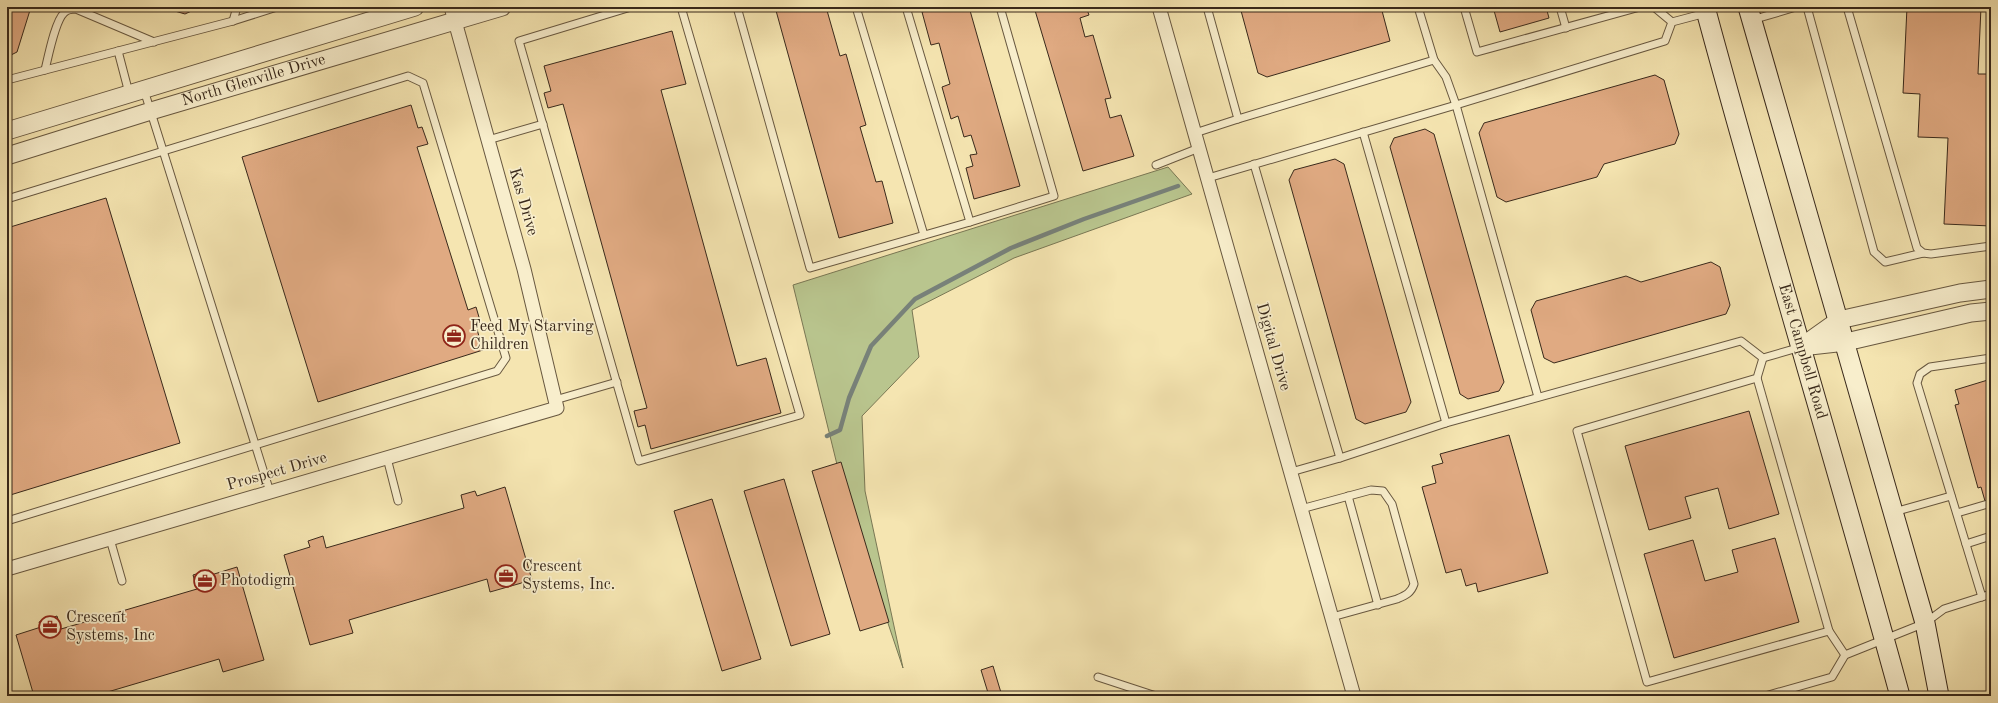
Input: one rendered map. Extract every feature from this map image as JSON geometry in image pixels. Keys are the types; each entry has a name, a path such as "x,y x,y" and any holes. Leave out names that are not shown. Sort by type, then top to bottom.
{"main road":[{"name":"East Campbell Road","path":"1705,10 1900,696"},
{"path":"1750,14 1846,342 1925,623 1939,696"}],"street":[{"name":"North Glenville Drive","path":"7,131 414,7"},
{"name":"North Glenville Drive","path":"7,156 453,14 502,7"},
{"name":"Digital Drive","path":"1159,7 1354,696"},
{"name":"Kas Drive","path":"453,14 524,269 556,404"},
{"path":"1801,347 1839,320 1960,293 1991,289"},
{"path":"1801,347 1846,342 1964,315 1991,311"},
{"name":"Prospect Drive","path":"7,569 387,458 556,404"}],"lane":[{"path":"233,21 237,7"},
{"path":"7,80 233,21 277,7"},
{"path":"631,7 519,41 640,461 800,415 681,7"},
{"path":"737,7 810,268 1054,196 1000,7"},
{"path":"856,7 924,235"},
{"path":"906,7 970,222"},
{"path":"1207,7 1238,119"},
{"path":"1418,7 1434,60 1446,77 1456,105 1538,397"},
{"path":"1464,7 1477,52 1640,7"},
{"path":"1560,7 1566,28"},
{"path":"1654,7 1672,22"},
{"path":"1750,14 1796,7"},
{"path":"1807,7 1874,252 1885,262 1923,253 1931,254 1991,246"},
{"path":"1847,7 1917,248 1923,253"},
{"path":"45,70 58,22 63,13 68,10 76,8 154,42"},
{"path":"1208,178 1456,105 1665,41 1672,22 1705,10"},
{"path":"118,51 136,92 151,111 270,492"},
{"path":"1195,133 1434,60"},
{"path":"7,199 408,76 423,83 506,358 497,371 7,521"},
{"path":"488,140 543,124"},
{"path":"1363,132 1446,422"},
{"path":"1156,165 1199,148"},
{"path":"1254,164 1340,458"},
{"path":"1291,472 1340,458 1446,422 1741,340 1763,358"},
{"path":"1763,358 1801,347"},
{"path":"1763,358 1757,378 1829,631 1845,655"},
{"path":"1982,597 1917,384 1920,374 1930,367 1991,358"},
{"path":"1757,378 1577,431 1647,682 1829,631"},
{"path":"556,404 617,382"},
{"path":"387,458 398,501"},
{"path":"1301,509 1348,496 1379,490 1384,491 1392,504 1414,584 1412,590 1407,595 1332,617"},
{"path":"1348,496 1378,604"},
{"path":"1894,512 1952,496"},
{"path":"1957,513 1991,503"},
{"path":"1966,544 1991,536"},
{"path":"110,539 122,581"},
{"path":"1765,696 1832,677 1845,655 1925,623 1944,609 1991,594"},
{"path":"1098,677 1156,696"}],"green space":[{"path":"1168,167 1192,194 1014,258 912,310 919,357 862,416 865,491 903,668 843,489 793,285"}],"building":[{"path":"7,7 31,7 17,52 7,57"},
{"path":"161,7 200,7 185,14"},
{"path":"775,7 826,7 840,56 846,54 866,125 860,127 876,182 882,181 893,223 839,238"},
{"path":"929,7 969,7 1020,186 974,199 966,168 973,166 970,155 977,154 971,135 964,137 958,116 951,119 942,87 950,84 939,43 931,45 922,12 930,10"},
{"path":"1034,7 1086,7 1089,15 1080,18 1085,37 1093,35 1111,98 1105,99 1110,118 1121,115 1134,156 1083,171"},
{"path":"1240,7 1381,7 1390,41 1267,77 1258,73"},
{"path":"1493,7 1546,7 1549,18 1500,32"},
{"path":"1907,7 1981,7 1978,74 1991,74 1991,226 1944,224 1948,138 1918,137 1920,94 1903,93"},
{"path":"672,31 686,84 661,90 737,366 766,358 781,413 651,449 645,425 638,427 634,411 647,408 563,104 548,108 544,93 551,91 544,66"},
{"path":"1655,75 1664,80 1679,134 1675,144 1604,164 1597,177 1506,202 1497,197 1479,133 1484,123"},
{"path":"411,105 418,128 422,127 428,144 417,147 468,310 476,307 481,324 476,326 483,350 318,402 242,157"},
{"path":"1425,129 1434,134 1504,382 1499,391 1468,399 1460,394 1390,147 1394,138"},
{"path":"1335,159 1344,164 1411,402 1406,412 1365,424 1356,419 1289,180 1294,170"},
{"path":"106,198 180,443 7,496 7,228"},
{"path":"1711,262 1720,267 1730,305 1726,314 1554,363 1544,358 1531,310 1536,301 1626,276 1641,282"},
{"path":"1991,379 1991,500 1985,501 1981,487 1978,488 1955,405 1959,404 1955,390"},
{"path":"1749,411 1779,514 1729,529 1718,488 1685,497 1691,518 1649,530 1625,446"},
{"path":"1509,435 1548,573 1478,592 1476,583 1466,586 1461,569 1446,573 1422,487 1436,483 1432,466 1443,463 1440,454"},
{"path":"841,462 889,622 860,631 812,471"},
{"path":"784,479 830,634 791,646 744,491"},
{"path":"505,487 532,580 490,592 487,579 349,620 353,633 310,645 284,555 310,547 308,541 323,536 326,548 464,508 461,495 475,491 477,496"},
{"path":"712,499 761,659 722,671 674,511"},
{"path":"1775,538 1799,622 1674,658 1644,554 1693,540 1705,581 1738,572 1732,550"},
{"path":"237,567 264,660 223,672 219,659 94,696 34,696 16,635 41,627 39,622 57,616 61,629 197,589 193,575 209,570 211,575"},
{"path":"993,666 1002,696 989,696 981,670"}],"waterway":[{"path":"827,436 840,430 849,398 871,346 915,299 1011,248 1084,219 1178,186"}],"place":[{"name":"Feed My Starving Children","path":"454,336"},
{"name":"Crescent Systems, Inc.","path":"506,576"},
{"name":"Photodigm","path":"205,581"},
{"name":"Crescent Systems, Inc","path":"50,627"}]}
